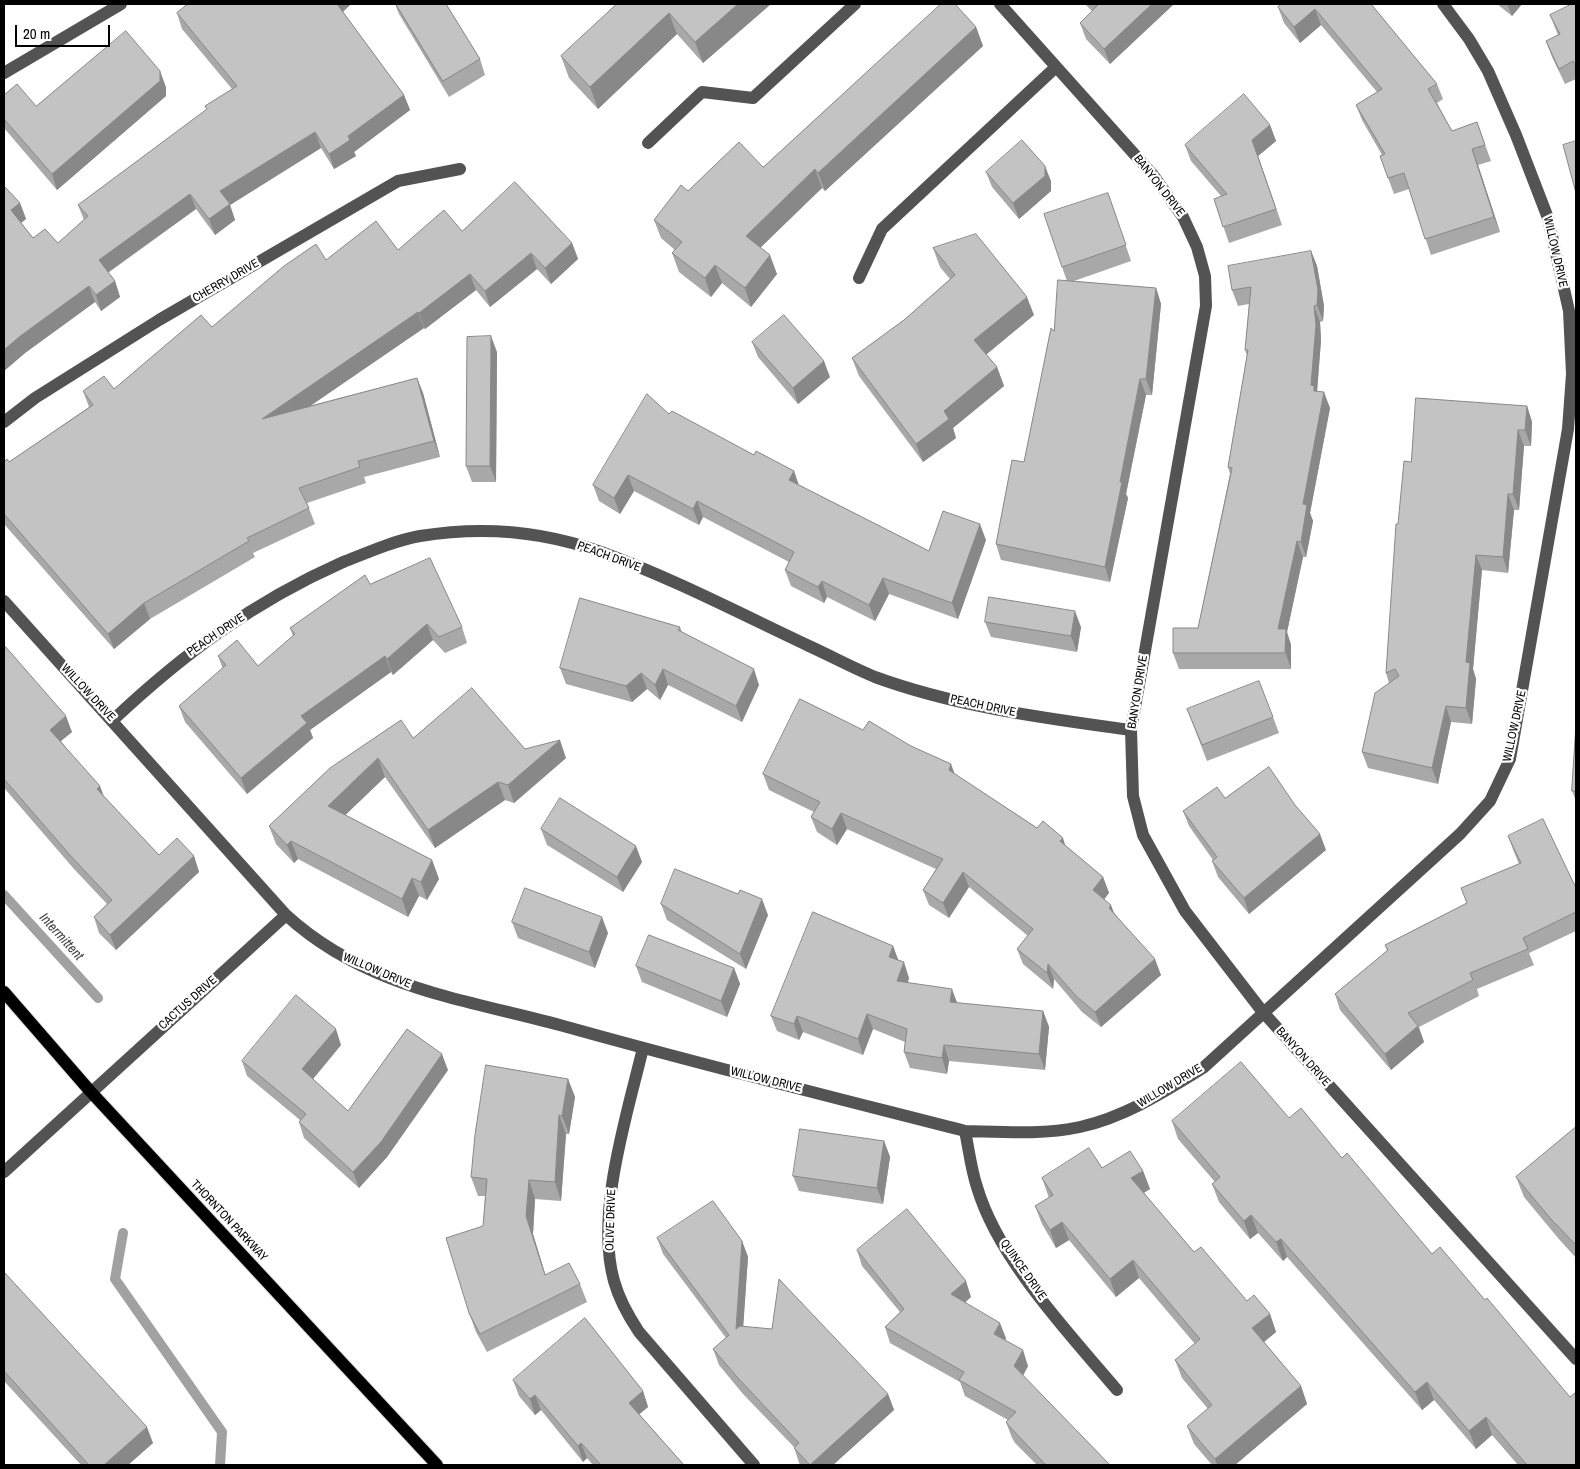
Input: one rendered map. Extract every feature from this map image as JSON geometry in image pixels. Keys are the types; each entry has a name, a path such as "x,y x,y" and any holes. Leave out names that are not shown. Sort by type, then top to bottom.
{"main road":[{"name":"THORNTON PARKWAY","path":"4,992 90,1092 437,1465"}],"street":[{"path":"4,72 121,4"},
{"path":"648,144 702,92 753,98 855,4"},
{"name":"BANYON DRIVE","path":"1000,4 1153,175 1183,217 1197,247 1205,276 1206,306 1131,730 1133,796 1143,835 1185,911 1262,1011 1576,1359"},
{"name":"WILLOW DRIVE","path":"4,601 286,915 330,950 390,979 457,1000 537,1019 966,1131 1023,1133 1079,1127 1132,1109 1202,1068 1262,1011 1460,834 1490,801 1510,759 1568,429 1572,374 1569,311 1548,218 1516,135 1488,71 1469,39 1443,4"},
{"path":"860,278 882,230 1056,67"},
{"name":"CHERRY DRIVE","path":"4,422 35,398 159,320 398,181 460,169"},
{"name":"PEACH DRIVE","path":"112,720 196,647 289,589 369,552 418,537 464,531 523,532 563,540 601,552 651,573 874,676 940,697 1013,714 1131,730"},
{"name":"CACTUS DRIVE","path":"4,1172 286,915"},
{"name":"OLIVE DRIVE","path":"643,1048 625,1122 610,1198 608,1247 614,1281 630,1318 640,1332 754,1465"},
{"name":"QUINCE DRIVE","path":"966,1131 977,1188 995,1230 1044,1301 1116,1390"}],"building":[{"path":"188,4 337,4 404,95 348,136 350,140 329,154 315,132 220,191 230,204 209,219 190,194 99,260 115,281 96,295 89,286 4,350 4,186 20,203 11,210 33,238 45,229 58,243 88,216 78,205 207,109 205,106 237,86 177,13"},
{"path":"396,4 446,4 480,59 443,81"},
{"path":"617,4 738,4 695,42 669,13 590,87 561,56"},
{"path":"941,4 955,4 976,27 818,173 815,169 746,236 770,255 745,288 715,265 705,278 672,253 682,242 654,220 681,185 688,191 739,142 763,167"},
{"path":"1094,4 1152,4 1104,49 1080,23 1097,6"},
{"path":"1282,4 1371,4 1437,84 1428,89 1452,131 1477,122 1485,145 1472,149 1494,217 1425,239 1404,173 1388,178 1380,156 1385,154 1356,105 1382,89 1315,9 1294,27 1278,7"},
{"path":"1572,4 1576,4 1576,67 1573,61 1559,69 1546,41 1560,34 1550,15"},
{"path":"126,31 160,71 160,81 52,174 4,119 4,95 17,84 36,106"},
{"path":"1244,94 1270,125 1252,140 1276,209 1223,227 1214,199 1227,194 1185,145"},
{"path":"1022,140 1045,166 1045,176 1013,203 986,172"},
{"path":"1576,141 1576,193 1563,145"},
{"path":"515,182 572,243 545,268 531,253 485,291 470,274 419,313 262,419 417,378 434,441 358,461 360,467 299,488 309,508 247,538 249,541 144,603 108,634 4,514 4,462 7,459 9,462 93,405 83,391 104,376 114,389 201,315 212,327 284,266 316,244 326,260 376,221 398,250 444,210 462,231"},
{"path":"1108,193 1126,245 1062,267 1044,214"},
{"path":"976,234 1027,297 974,340 997,367 944,411 949,419 916,444 852,358 904,320 955,275 933,248"},
{"path":"1311,251 1318,290 1317,305 1314,306 1316,325 1311,385 1314,386 1314,391 1324,392 1303,504 1307,505 1301,542 1297,541 1278,629 1286,629 1285,653 1173,653 1173,628 1198,628 1232,468 1228,467 1248,350 1245,350 1251,287 1232,290 1228,266"},
{"path":"1058,280 1156,288 1146,379 1140,379 1105,567 996,544 1012,460 1024,462 1051,328 1054,331"},
{"path":"784,315 824,361 793,388 752,342"},
{"path":"491,336 490,466 466,466 467,337"},
{"path":"647,394 669,414 672,411 754,455 756,451 794,471 789,480 929,551 943,511 980,524 952,603 883,578 869,605 822,581 818,587 785,570 794,552 697,501 693,509 628,475 614,498 593,485"},
{"path":"1416,398 1527,406 1525,430 1518,430 1513,494 1508,494 1503,557 1476,555 1466,662 1470,663 1466,708 1446,706 1432,768 1362,752 1375,693 1399,676 1395,669 1386,673 1396,524 1398,524 1404,461 1411,462"},
{"path":"430,558 462,627 439,637 427,624 387,659 385,656 301,716 307,723 241,778 179,706 226,665 218,656 237,640 258,666 295,634 290,628 365,575 370,584"},
{"path":"989,597 1075,611 1071,636 985,622"},
{"path":"580,598 680,627 678,630 754,669 736,706 663,669 655,685 641,673 626,686 560,668"},
{"path":"4,645 66,716 50,730 100,786 97,789 159,855 177,838 194,856 110,935 94,917 112,900 4,779"},
{"path":"1259,681 1273,717 1202,745 1187,709"},
{"path":"472,688 525,749 560,740 508,785 498,782 428,830 378,758 328,806 432,860 421,882 412,878 402,899 291,841 287,845 269,826 330,768 401,720 413,738"},
{"path":"800,699 863,730 869,721 911,746 951,764 949,770 1037,828 1043,821 1063,838 1060,841 1103,877 1093,890 1111,905 1109,908 1155,959 1095,1012 1076,996 1048,964 1047,973 1017,949 1033,929 963,872 943,903 923,890 943,859 841,813 832,829 811,817 820,802 763,774"},
{"path":"1576,725 1576,791 1572,791"},
{"path":"1269,767 1295,805 1320,834 1244,898 1212,861 1217,857 1183,811 1217,787 1225,798"},
{"path":"560,798 636,846 617,877 541,829"},
{"path":"1543,819 1576,888 1576,912 1523,938 1528,949 1470,973 1473,980 1408,1013 1418,1026 1385,1054 1335,994 1388,950 1385,945 1467,903 1461,888 1521,863 1508,836"},
{"path":"675,869 738,894 740,890 762,899 740,954 661,904"},
{"path":"525,888 602,917 589,952 512,922"},
{"path":"813,912 893,946 889,957 904,962 897,981 952,989 950,1002 1043,1011 1039,1054 944,1045 942,1058 904,1052 907,1029 867,1014 858,1039 797,1016 794,1024 771,1016"},
{"path":"649,935 734,968 721,1001 636,966"},
{"path":"296,995 336,1029 302,1069 348,1111 407,1029 442,1054 381,1142 353,1172 299,1122 306,1114 242,1061"},
{"path":"1241,1062 1289,1118 1301,1108 1342,1158 1347,1153 1432,1254 1440,1247 1485,1300 1487,1298 1570,1397 1576,1392 1576,1465 1527,1465 1486,1417 1469,1431 1427,1382 1415,1392 1281,1239 1276,1242 1251,1215 1244,1221 1212,1184 1220,1177 1172,1121"},
{"path":"486,1065 568,1079 562,1116 559,1115 555,1182 529,1180 526,1216 545,1275 569,1263 580,1284 480,1334 469,1313 446,1238 483,1226 487,1179 471,1177 475,1135"},
{"path":"1576,1127 1576,1245 1550,1218 1516,1177"},
{"path":"800,1129 884,1141 877,1188 793,1176"},
{"path":"1089,1148 1102,1168 1130,1151 1143,1171 1131,1178 1194,1252 1201,1247 1247,1301 1254,1295 1270,1314 1252,1328 1301,1386 1215,1459 1187,1426 1212,1405 1175,1360 1200,1339 1133,1260 1110,1279 1062,1222 1050,1230 1035,1206 1053,1195 1042,1178"},
{"path":"713,1201 742,1241 736,1329 740,1326 772,1329 779,1279 888,1394 810,1465 794,1448 799,1443 713,1349 729,1335 657,1238"},
{"path":"907,1209 966,1281 951,1294 1000,1323 994,1334 1023,1350 1014,1366 1110,1465 1046,1465 1006,1422 1016,1412 959,1380 964,1372 885,1327 904,1309 857,1250"},
{"path":"4,1272 147,1427 104,1465 89,1465 4,1371"},
{"path":"585,1318 643,1391 629,1403 684,1465 601,1465 581,1443 578,1446 535,1395 530,1399 513,1380"}],"waterway":[{"name":"Intermittent","path":"4,895 98,998"},
{"path":"123,1233 115,1279 222,1432 220,1465"}]}
